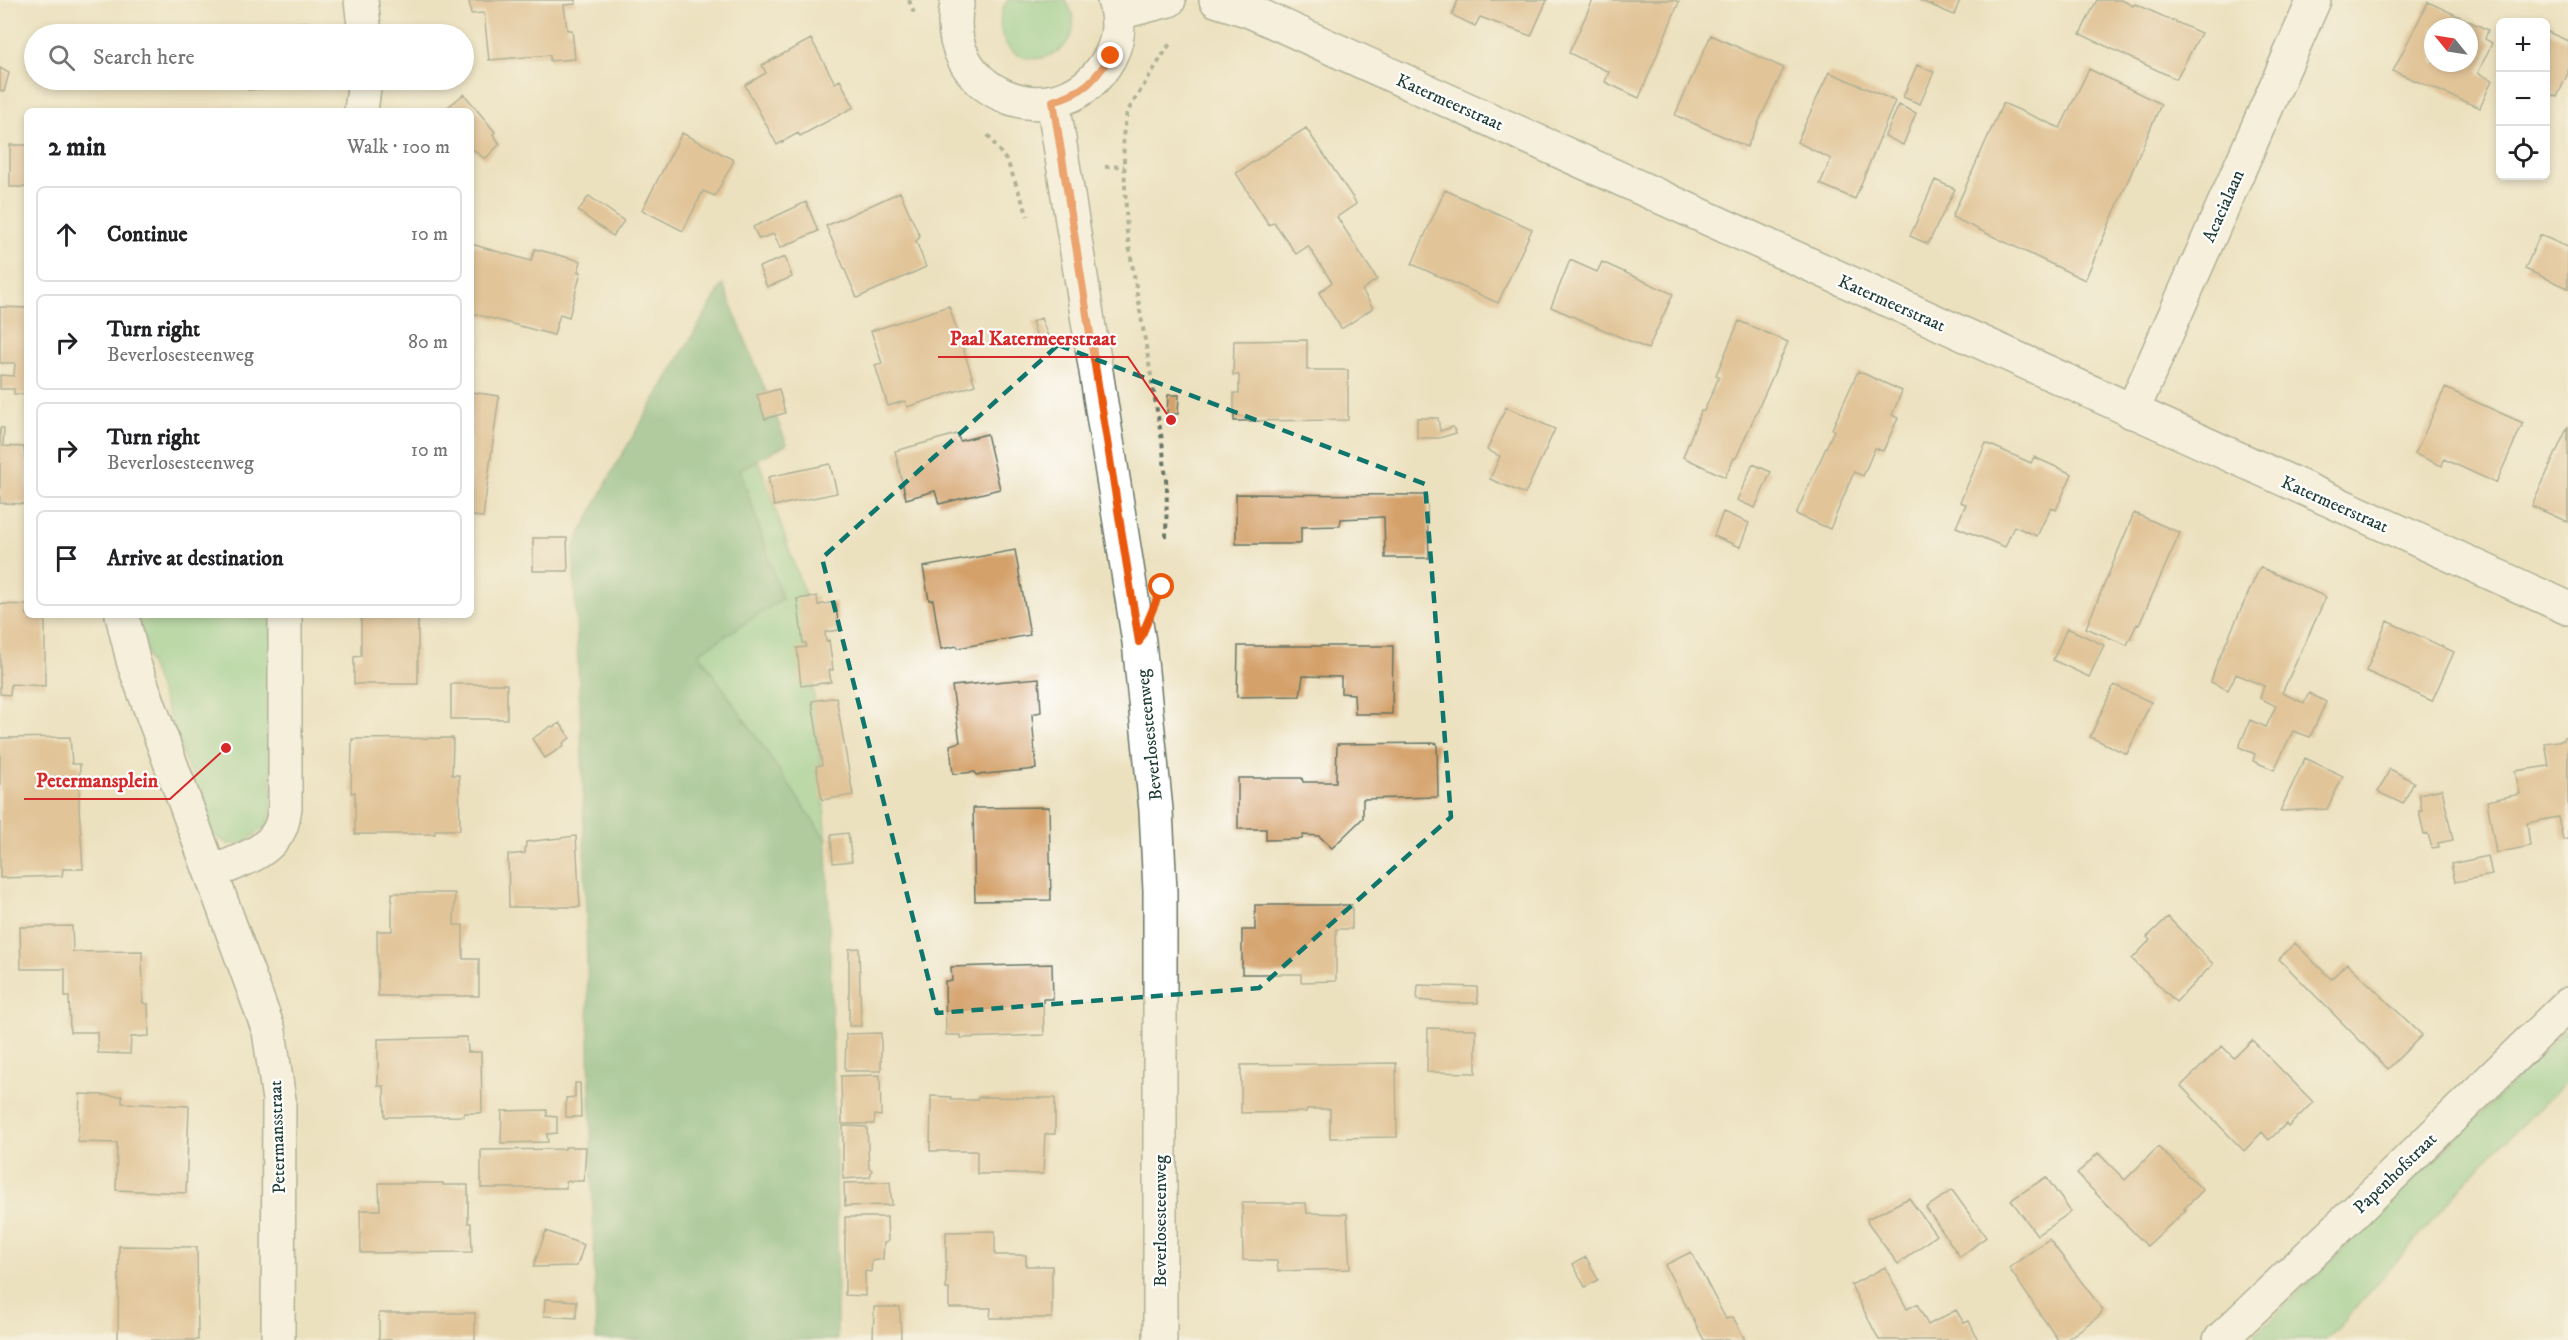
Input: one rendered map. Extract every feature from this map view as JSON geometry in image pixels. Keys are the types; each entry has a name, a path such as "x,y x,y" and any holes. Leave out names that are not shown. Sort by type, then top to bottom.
{"street":[{"path":"362,0 364,24"},
{"path":"958,0 954,15 955,32 959,52 972,73 988,88 1010,98 1032,103 1053,101 1076,94 1096,78 1111,56 1119,36 1116,6 1169,0"},
{"name":"Katermeerstraat","path":"1216,0 1250,11 2568,608"},
{"name":"Acacialaan","path":"2132,412 2314,0"},
{"path":"361,108 364,90"},
{"name":"Beverlosesteenweg","path":"1053,101 1139,642 1156,810 1160,891 1160,1340"},
{"name":"Petermansstraat","path":"123,618 134,664 269,1031 279,1100 278,1340"},
{"path":"211,873 252,855 271,842 281,827 285,807 285,618"},
{"name":"Papenhofstraat","path":"2220,1340 2568,1004"}],"path":[{"path":"909,0 917,25"},
{"path":"1165,540 1167,490 1127,234 1123,136 1127,112 1164,56 1172,39"},
{"path":"981,129 994,141 1008,163 1028,217"}],"highlighted area":[{"path":"1058,345 1425,484 1451,817 1259,988 937,1013 822,558"}],"green space":[{"path":"1008,0 1065,0 1073,18 1072,34 1064,46 1051,55 1036,59 1021,56 1009,48 1001,31 1000,22 1002,11"},
{"path":"723,284 787,444 740,469 782,599 699,653 827,841 837,1207 837,1340 596,1340 582,755 573,549 614,468"},
{"path":"758,459 805,596 827,841 699,653 782,599 740,469"},
{"path":"138,618 271,618 272,811 267,826 242,844 228,844 212,834 148,658"},
{"path":"2568,1028 2568,1080 2483,1162 2340,1326 2325,1340 2250,1340"}],"building":[{"path":"469,0 575,0 576,4 564,5 567,30 572,30 575,59 550,61 550,55 489,60 484,13 471,14"},
{"path":"1458,0 1547,0 1531,36 1480,17 1475,26 1452,15"},
{"path":"1593,0 1674,0 1679,2 1639,98 1605,82 1609,72 1569,53"},
{"path":"1919,0 1960,0 1954,15"},
{"path":"2097,0 2122,0 2133,6 2135,4 2201,33 2176,79 2080,34"},
{"path":"2428,2 2462,18 2424,18 2424,72 2478,72 2478,25 2488,30 2485,39 2492,43 2478,73 2492,80 2480,108 2393,71"},
{"path":"2550,33 2568,41 2568,73 2557,97 2550,94"},
{"path":"1711,35 1784,68 1747,147 1675,115"},
{"path":"811,39 835,83 840,80 854,107 800,136 798,133 777,145 745,85 766,73 762,65"},
{"path":"1917,65 1934,72 1920,104 1903,97"},
{"path":"0,68 9,73 4,92 0,90"},
{"path":"2089,69 2161,104 2085,280 1952,217 2003,103 2060,128"},
{"path":"1829,72 1895,101 1855,199 1820,184 1831,159 1797,142"},
{"path":"464,94 495,132 493,134 500,144 485,159 474,150 474,108 447,108"},
{"path":"1899,105 1916,113 1903,145 1885,136"},
{"path":"1306,128 1355,201 1356,204 1337,217 1377,279 1362,290 1373,308 1343,328 1319,293 1332,282 1308,246 1296,254 1274,222 1269,225 1236,173"},
{"path":"682,133 734,160 715,196 703,191 683,231 642,210"},
{"path":"10,145 24,145 24,187 10,187"},
{"path":"1935,180 1955,189 1928,244 1910,236"},
{"path":"1445,190 1532,229 1498,303 1412,264"},
{"path":"900,192 920,237 916,241 926,267 857,298 826,226"},
{"path":"589,196 624,221 613,236 578,211"},
{"path":"806,202 818,231 780,248 774,234 759,239 753,227"},
{"path":"2540,235 2568,247 2568,288 2525,269"},
{"path":"474,245 531,261 535,249 581,261 578,272 581,272 569,317 560,314 554,335 474,314"},
{"path":"785,257 792,277 767,287 759,267"},
{"path":"1570,260 1597,272 1602,262 1673,294 1648,349 1551,307"},
{"path":"949,306 975,385 907,407 905,401 888,406 875,365 882,363 871,331"},
{"path":"0,307 24,308 24,394 14,394 14,389 0,389 0,375 14,376 15,363 0,363"},
{"path":"1041,318 1048,336 1038,340 1032,322"},
{"path":"1739,321 1788,342 1736,458 1725,477 1683,457 1701,411 1704,411 1719,377 1716,375"},
{"path":"1307,340 1307,370 1348,370 1348,420 1234,421 1234,393 1239,393 1239,375 1233,375 1234,341"},
{"path":"1858,371 1902,391 1892,415 1898,418 1883,451 1875,448 1863,476 1854,472 1830,529 1796,514"},
{"path":"2445,388 2523,423 2496,483 2444,459 2442,466 2415,454"},
{"path":"779,389 785,413 765,419 757,395"},
{"path":"474,392 499,396 483,517 474,516"},
{"path":"1168,395 1179,395 1178,414 1167,414"},
{"path":"1506,407 1555,429 1525,494 1490,479 1500,456 1487,450"},
{"path":"1417,418 1438,418 1440,431 1453,427 1456,433 1439,438 1417,438"},
{"path":"2568,426 2568,522 2532,506"},
{"path":"0,428 4,428 3,446 24,447 24,504 0,503"},
{"path":"957,434 960,441 987,434 1000,489 939,504 935,491 906,499 895,451"},
{"path":"1986,443 2031,463 2034,457 2072,474 2056,510 2051,507 2037,536 2014,526 2005,547 1956,527 1966,504 1960,502"},
{"path":"830,464 837,493 774,506 768,477"},
{"path":"1753,464 1771,472 1755,508 1737,500"},
{"path":"1236,494 1427,495 1429,558 1385,558 1384,517 1341,519 1340,526 1301,527 1301,543 1299,544 1236,544"},
{"path":"1723,512 1749,523 1740,547 1714,536"},
{"path":"2134,513 2180,533 2139,625 2137,624 2127,645 2086,628"},
{"path":"533,538 567,538 568,571 533,571"},
{"path":"1015,550 1030,635 941,649 933,600 929,600 923,567"},
{"path":"2260,567 2326,597 2282,693 2304,703 2309,693 2326,702 2310,737 2293,731 2274,770 2253,761 2255,754 2239,747 2250,720 2266,727 2276,706 2260,698 2264,686 2236,674 2228,690 2211,682 2216,665"},
{"path":"817,596 818,605 835,602 839,630 825,632 826,641 829,640 833,670 829,670 831,682 801,686 797,648 806,647 806,643 803,643 797,599"},
{"path":"0,604 24,605 24,618 45,618 45,686 11,684 10,695 0,694"},
{"path":"361,618 418,618 418,684 354,684 354,657 361,656"},
{"path":"2387,621 2454,652 2432,701 2366,671"},
{"path":"2067,628 2104,645 2089,677 2053,660"},
{"path":"1238,646 1393,646 1392,714 1355,714 1354,694 1341,693 1341,677 1303,676 1300,696 1237,697"},
{"path":"1039,678 1041,712 1032,714 1036,769 976,775 975,772 953,774 950,745 960,742 952,686"},
{"path":"451,684 507,684 507,719 451,719"},
{"path":"2114,685 2151,702 2127,754 2090,737"},
{"path":"836,697 853,795 822,800 816,766 822,765 812,701"},
{"path":"560,723 570,738 563,743 564,746 545,758 532,739 551,726"},
{"path":"2568,736 2568,839 2563,840 2558,817 2527,823 2530,846 2496,853 2487,801 2520,794 2515,771 2549,766 2545,743 2564,740 2564,737"},
{"path":"70,737 72,764 80,764 79,808 83,869 63,869 62,876 0,878 0,738"},
{"path":"453,738 452,775 459,775 460,830 435,830 435,834 355,834 355,792 351,793 352,739"},
{"path":"1437,743 1438,797 1363,799 1363,818 1332,848 1319,836 1303,835 1302,839 1266,840 1266,829 1238,829 1238,778 1302,778 1303,782 1336,782 1337,744"},
{"path":"2305,758 2343,776 2327,809 2280,811"},
{"path":"2390,769 2414,782 2403,804 2378,792"},
{"path":"2442,789 2453,840 2438,843 2439,847 2432,848 2428,834 2424,835 2419,811 2422,811 2419,794"},
{"path":"1049,807 1051,900 975,901 973,808"},
{"path":"848,833 852,861 833,863 831,835"},
{"path":"576,836 580,907 509,907 508,855 525,853 526,842"},
{"path":"2488,856 2492,875 2455,882 2451,864"},
{"path":"392,893 455,893 454,925 463,925 463,959 479,959 479,996 378,996 377,931 392,931"},
{"path":"1255,905 1352,905 1352,929 1336,929 1336,981 1301,982 1301,974 1242,974 1242,930 1255,930"},
{"path":"2168,917 2213,964 2176,1002 2132,959 2150,940 2147,937"},
{"path":"72,926 73,952 142,951 143,1003 148,1004 149,1036 131,1037 130,1054 98,1053 97,1032 70,1032 69,997 65,997 65,969 21,969 20,927"},
{"path":"2295,943 2331,979 2347,963 2422,1035 2388,1069 2279,959"},
{"path":"859,948 861,1026 849,1026 849,949"},
{"path":"1052,964 1053,999 1043,999 1044,1035 961,1038 961,1035 946,1035 945,981 952,981 951,967"},
{"path":"1418,985 1477,987 1478,1003 1417,1000"},
{"path":"1428,1028 1476,1029 1476,1073 1427,1072"},
{"path":"881,1033 881,1071 845,1071 846,1034"},
{"path":"467,1037 468,1052 481,1052 482,1113 464,1113 464,1116 385,1117 384,1086 378,1086 378,1039"},
{"path":"2252,1040 2313,1102 2288,1127 2286,1124 2269,1140 2262,1132 2244,1151 2181,1086 2222,1046 2234,1058"},
{"path":"1396,1063 1397,1137 1330,1138 1330,1109 1307,1109 1306,1112 1241,1113 1241,1065"},
{"path":"880,1075 881,1116 875,1115 874,1124 842,1124 841,1076"},
{"path":"575,1083 580,1083 581,1117 566,1117 566,1098 575,1097"},
{"path":"80,1094 122,1096 122,1103 189,1106 186,1193 116,1190 117,1143 78,1142"},
{"path":"931,1096 951,1097 951,1100 977,1100 979,1097 1055,1098 1055,1134 1045,1134 1043,1174 977,1174 977,1151 930,1151"},
{"path":"547,1110 547,1116 557,1117 557,1133 547,1134 548,1142 501,1143 502,1111"},
{"path":"843,1126 867,1127 869,1168 872,1170 870,1177 843,1179"},
{"path":"565,1147 586,1147 584,1181 566,1181 566,1188 481,1188 481,1150 565,1149"},
{"path":"2158,1147 2203,1190 2184,1209 2186,1210 2147,1246 2077,1174 2098,1153 2125,1180"},
{"path":"2046,1177 2071,1212 2037,1235 2011,1200"},
{"path":"890,1182 892,1205 845,1206 844,1183"},
{"path":"379,1183 468,1185 468,1223 471,1223 472,1252 361,1253 360,1210 380,1210"},
{"path":"1952,1190 1986,1237 1960,1257 1926,1208"},
{"path":"1909,1198 1936,1235 1898,1264 1868,1224 1867,1219"},
{"path":"1242,1203 1306,1203 1307,1213 1347,1214 1350,1269 1278,1271 1277,1261 1243,1260"},
{"path":"845,1217 887,1217 888,1242 884,1243 883,1259 872,1261 871,1272 865,1271 865,1296 845,1295"},
{"path":"546,1231 584,1245 577,1266 533,1267"},
{"path":"995,1231 995,1255 1026,1255 1026,1266 1052,1266 1052,1318 990,1318 991,1308 949,1308 949,1289 946,1289 946,1232"},
{"path":"2049,1239 2103,1310 2099,1316 2066,1340 2058,1340 2009,1268"},
{"path":"119,1246 197,1247 198,1340 118,1340"},
{"path":"1691,1252 1726,1319 1733,1317 1745,1340 1704,1340 1665,1265"},
{"path":"1586,1257 1598,1280 1585,1287 1573,1264"},
{"path":"1885,1267 1907,1309 1917,1304 1928,1325 1956,1310 1964,1323 1969,1321 1978,1340 1879,1340 1851,1285"},
{"path":"545,1299 577,1301 576,1318 544,1316"},
{"path":"874,1307 900,1307 901,1340 873,1340"},
{"path":"379,1313 475,1313 475,1340 379,1340"}],"place":[{"name":"Paal Katermeerstraat","path":"1171,420"},
{"name":"Petermansplein","path":"226,748"}],"route":[{"path":"1111,56 1096,78 1076,94 1053,101 1139,642 1162,587"}]}
